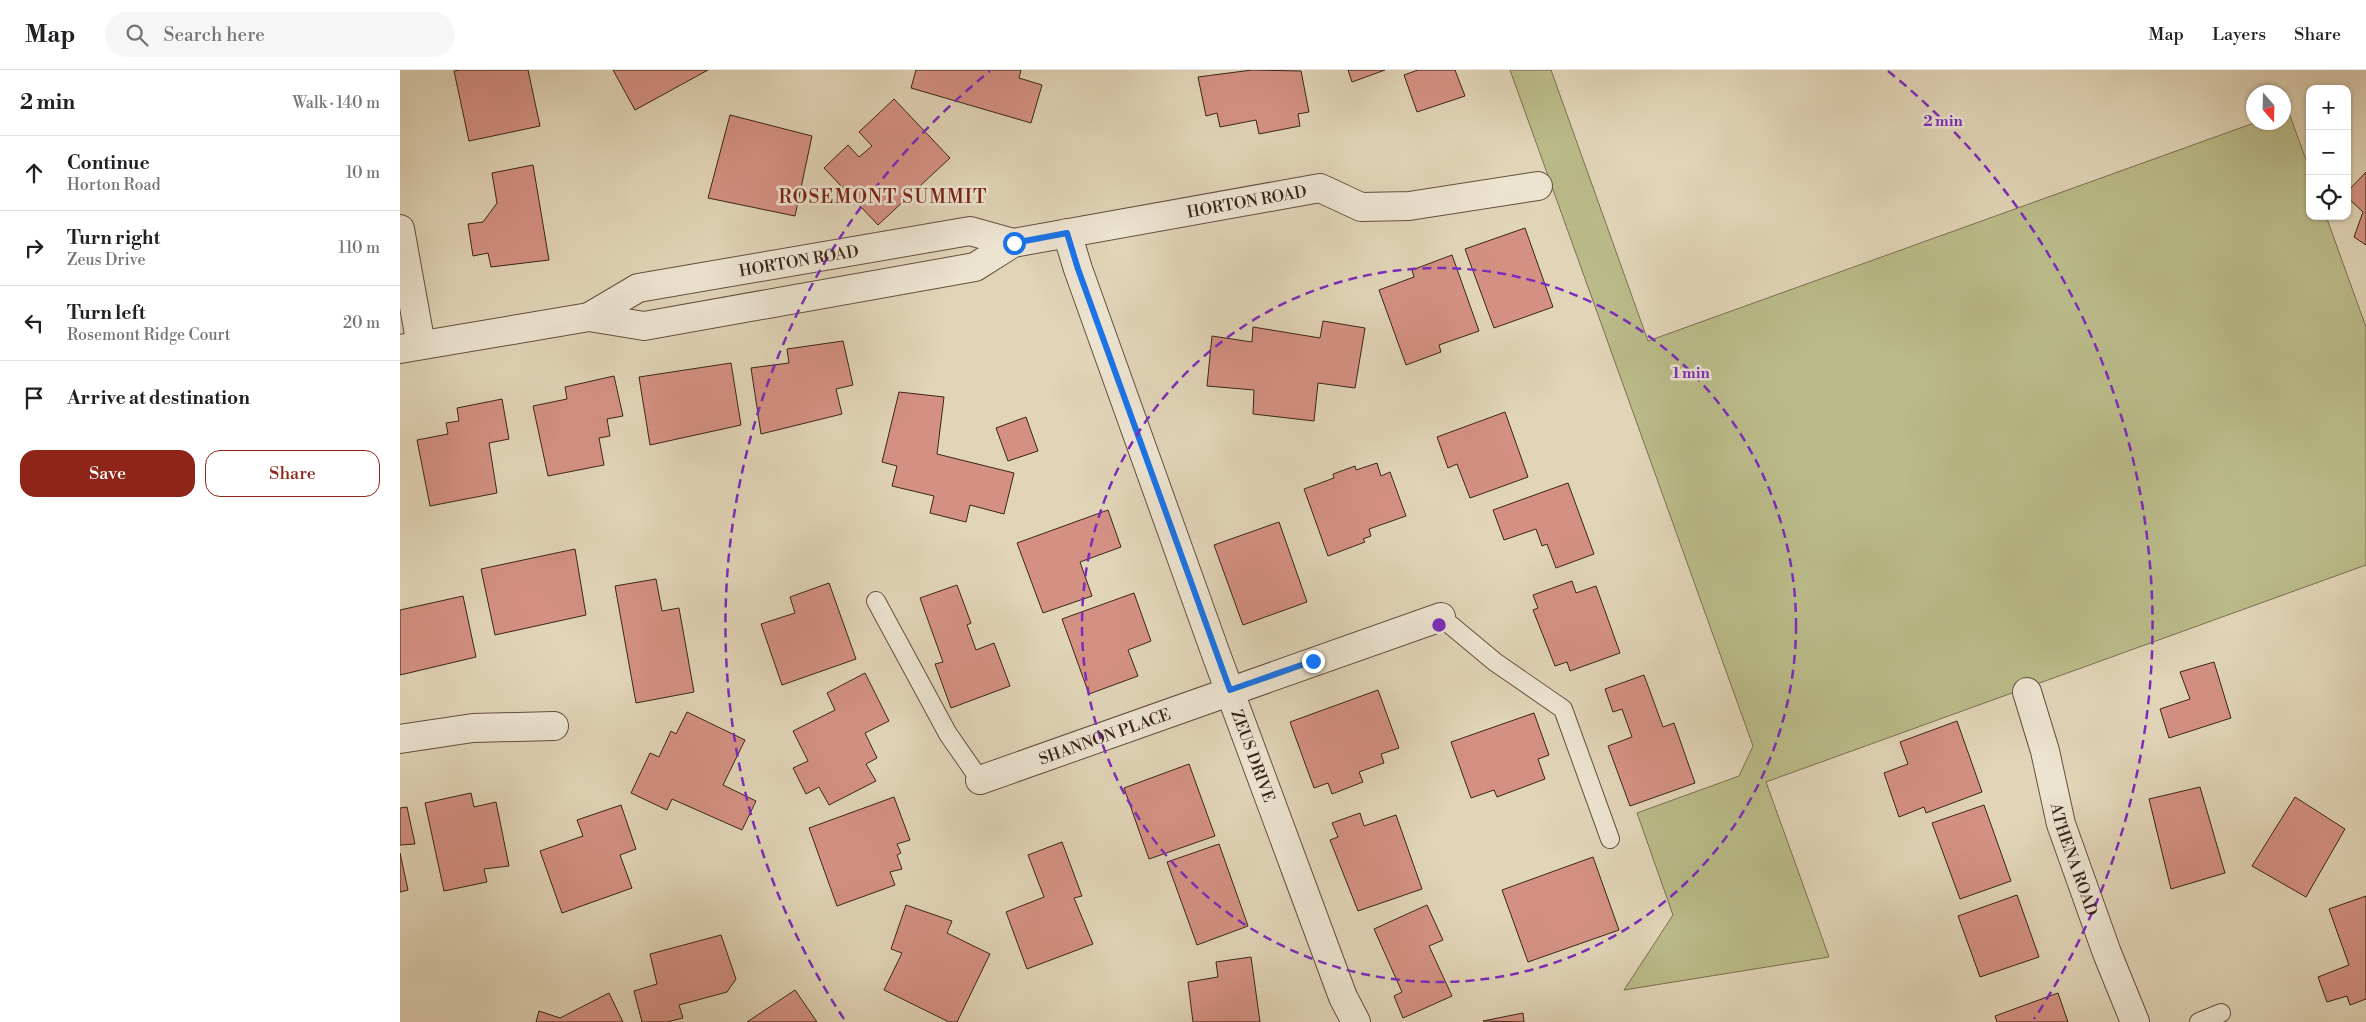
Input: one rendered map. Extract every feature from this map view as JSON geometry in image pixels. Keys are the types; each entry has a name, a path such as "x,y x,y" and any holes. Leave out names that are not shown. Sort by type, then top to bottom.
{"street":[{"name":"HORTON ROAD","path":"410,347 589,317 644,326 974,267 1014,243 1320,188 1361,207 1409,206 1538,186"},
{"path":"400,229 410,347"},
{"name":"HORTON ROAD","path":"589,317 638,288 970,231 1014,243"},
{"name":"ZEUS DRIVE","path":"1067,233 1078,269 1230,690 1343,997 1356,1022"},
{"name":"SHANNON PLACE","path":"980,780 1230,690 1441,617"},
{"name":"ATHENA ROAD","path":"2027,692 2045,751 2061,824 2107,953 2135,1022"},
{"path":"400,739 474,728 554,726"}],"lane":[{"path":"876,601 948,734 980,780"},
{"path":"1441,617 1495,662 1563,709 1610,839"},
{"path":"2198,1022 2221,1013"}],"green space":[{"path":"1510,70 1551,70 1648,341 2246,126 2246,130 2291,130 2291,118 2306,160 2306,220 2327,220 2366,327 2366,565 1766,782 1829,957 1624,990 1673,915 1637,813 1739,776 1753,746"}],"building":[{"path":"528,70 540,126 469,141 454,71"},
{"path":"613,70 708,70 635,110"},
{"path":"916,70 1021,70 1019,78 1042,85 1031,123 911,88"},
{"path":"1252,70 1301,71 1309,112 1298,114 1300,126 1259,134 1256,120 1220,127 1217,113 1206,116 1198,77"},
{"path":"1348,70 1385,70 1352,82"},
{"path":"1418,70 1455,70 1465,96 1417,112 1404,75"},
{"path":"894,99 950,158 878,225 824,168 848,145 859,157 872,146 859,132"},
{"path":"730,115 812,136 795,216 708,198"},
{"path":"533,165 549,260 491,267 488,253 473,256 468,224 483,222 497,203 492,173"},
{"path":"2366,172 2366,245 2354,237 2363,212 2351,201 2351,188"},
{"path":"1525,228 1553,307 1494,328 1465,249"},
{"path":"1452,255 1479,331 1439,345 1441,352 1406,365 1379,290 1414,277 1412,270"},
{"path":"1323,321 1365,328 1355,388 1318,383 1314,421 1253,414 1254,390 1207,386 1212,336 1252,342 1253,327 1320,338"},
{"path":"843,341 853,385 836,389 842,414 761,434 751,368 789,363 787,349"},
{"path":"731,363 741,425 650,445 639,377"},
{"path":"614,376 623,416 607,419 610,436 599,438 604,465 548,476 533,406 567,399 565,387"},
{"path":"899,392 944,397 937,454 1014,473 1004,514 970,505 966,522 930,513 934,496 892,486 897,466 882,462"},
{"path":"502,399 509,439 489,443 497,493 430,506 417,440 448,434 446,423 459,421 457,408"},
{"path":"1505,412 1528,477 1470,498 1457,464 1448,468 1437,437"},
{"path":"1026,417 1038,451 1008,461 996,428"},
{"path":"1377,463 1381,476 1390,472 1406,516 1369,529 1371,536 1363,539 1365,542 1328,556 1304,489 1334,478 1333,474 1355,466 1356,470"},
{"path":"1568,483 1594,554 1556,568 1547,544 1542,546 1536,529 1504,540 1493,510"},
{"path":"1108,510 1121,547 1080,562 1092,596 1043,613 1017,543"},
{"path":"1279,522 1307,602 1243,625 1214,545"},
{"path":"575,549 586,615 495,635 481,569"},
{"path":"656,579 662,611 679,608 694,692 636,703 615,586"},
{"path":"1572,581 1576,593 1596,586 1620,653 1570,671 1567,662 1555,666 1533,610 1538,608 1533,595"},
{"path":"829,583 856,659 782,685 761,624 795,613 790,597"},
{"path":"957,585 971,623 967,625 976,650 994,643 1010,686 951,708 935,664 943,662 920,598"},
{"path":"1134,593 1151,641 1128,650 1138,676 1089,694 1062,619"},
{"path":"463,596 476,657 400,675 400,610"},
{"path":"2214,662 2231,718 2169,738 2160,709 2190,699 2180,672"},
{"path":"865,673 889,721 865,733 877,758 866,764 876,781 829,805 819,787 806,794 793,768 808,761 793,731 835,710 827,693"},
{"path":"1644,675 1663,727 1674,723 1695,783 1630,806 1608,746 1632,737 1622,709 1613,712 1605,689"},
{"path":"1378,690 1399,748 1381,754 1384,763 1359,772 1363,782 1332,794 1328,783 1314,788 1290,722"},
{"path":"687,712 745,740 723,785 756,801 742,830 672,799 667,810 631,793 650,753 659,757 671,731 676,734"},
{"path":"1534,713 1549,755 1538,759 1545,779 1497,797 1494,790 1471,798 1451,742"},
{"path":"1957,721 1982,792 1926,813 1924,807 1899,817 1884,773 1908,764 1900,742"},
{"path":"1189,764 1215,836 1149,859 1124,788"},
{"path":"2200,787 2225,873 2171,889 2149,799"},
{"path":"471,793 474,807 496,802 509,866 484,869 487,882 444,891 425,803"},
{"path":"894,797 910,840 897,844 901,853 897,855 902,869 890,872 895,885 837,906 809,828"},
{"path":"2295,797 2345,829 2306,897 2252,866"},
{"path":"621,805 636,849 620,855 632,888 562,913 540,851 583,836 577,820"},
{"path":"1984,805 2011,881 1960,899 1932,823"},
{"path":"407,807 415,844 400,845 400,808"},
{"path":"1360,813 1364,826 1396,815 1422,889 1358,911 1330,840 1338,837 1332,823"},
{"path":"1062,842 1082,896 1074,898 1093,944 1027,969 1006,912 1044,897 1028,855"},
{"path":"1219,844 1248,926 1197,945 1167,862"},
{"path":"400,853 408,890 400,892"},
{"path":"1593,857 1619,930 1528,962 1502,890"},
{"path":"2017,895 2039,957 1980,977 1958,916"},
{"path":"2366,896 2366,999 2350,1005 2347,996 2327,1002 2318,977 2349,965 2329,909"},
{"path":"906,905 952,921 947,933 990,954 957,1022 949,1022 884,990 902,953 891,949"},
{"path":"1427,905 1443,940 1429,946 1452,996 1403,1018 1394,996 1402,992 1374,929"},
{"path":"721,935 736,979 727,992 679,1005 683,1018 667,1022 642,1022 634,991 657,984 650,954"},
{"path":"1251,957 1260,1022 1193,1022 1188,982 1218,977 1216,962"},
{"path":"795,990 817,1022 747,1022"},
{"path":"609,993 623,1022 536,1022 539,1011 560,1018"},
{"path":"2058,993 2068,1022 1997,1022 1995,1016"},
{"path":"1523,1013 1524,1022 1483,1021"}],"district":[{"name":"ROSEMONT SUMMIT","path":"883,196"}],"route":[{"path":"1014,243 1067,233 1078,269 1230,690 1313,661"}]}
